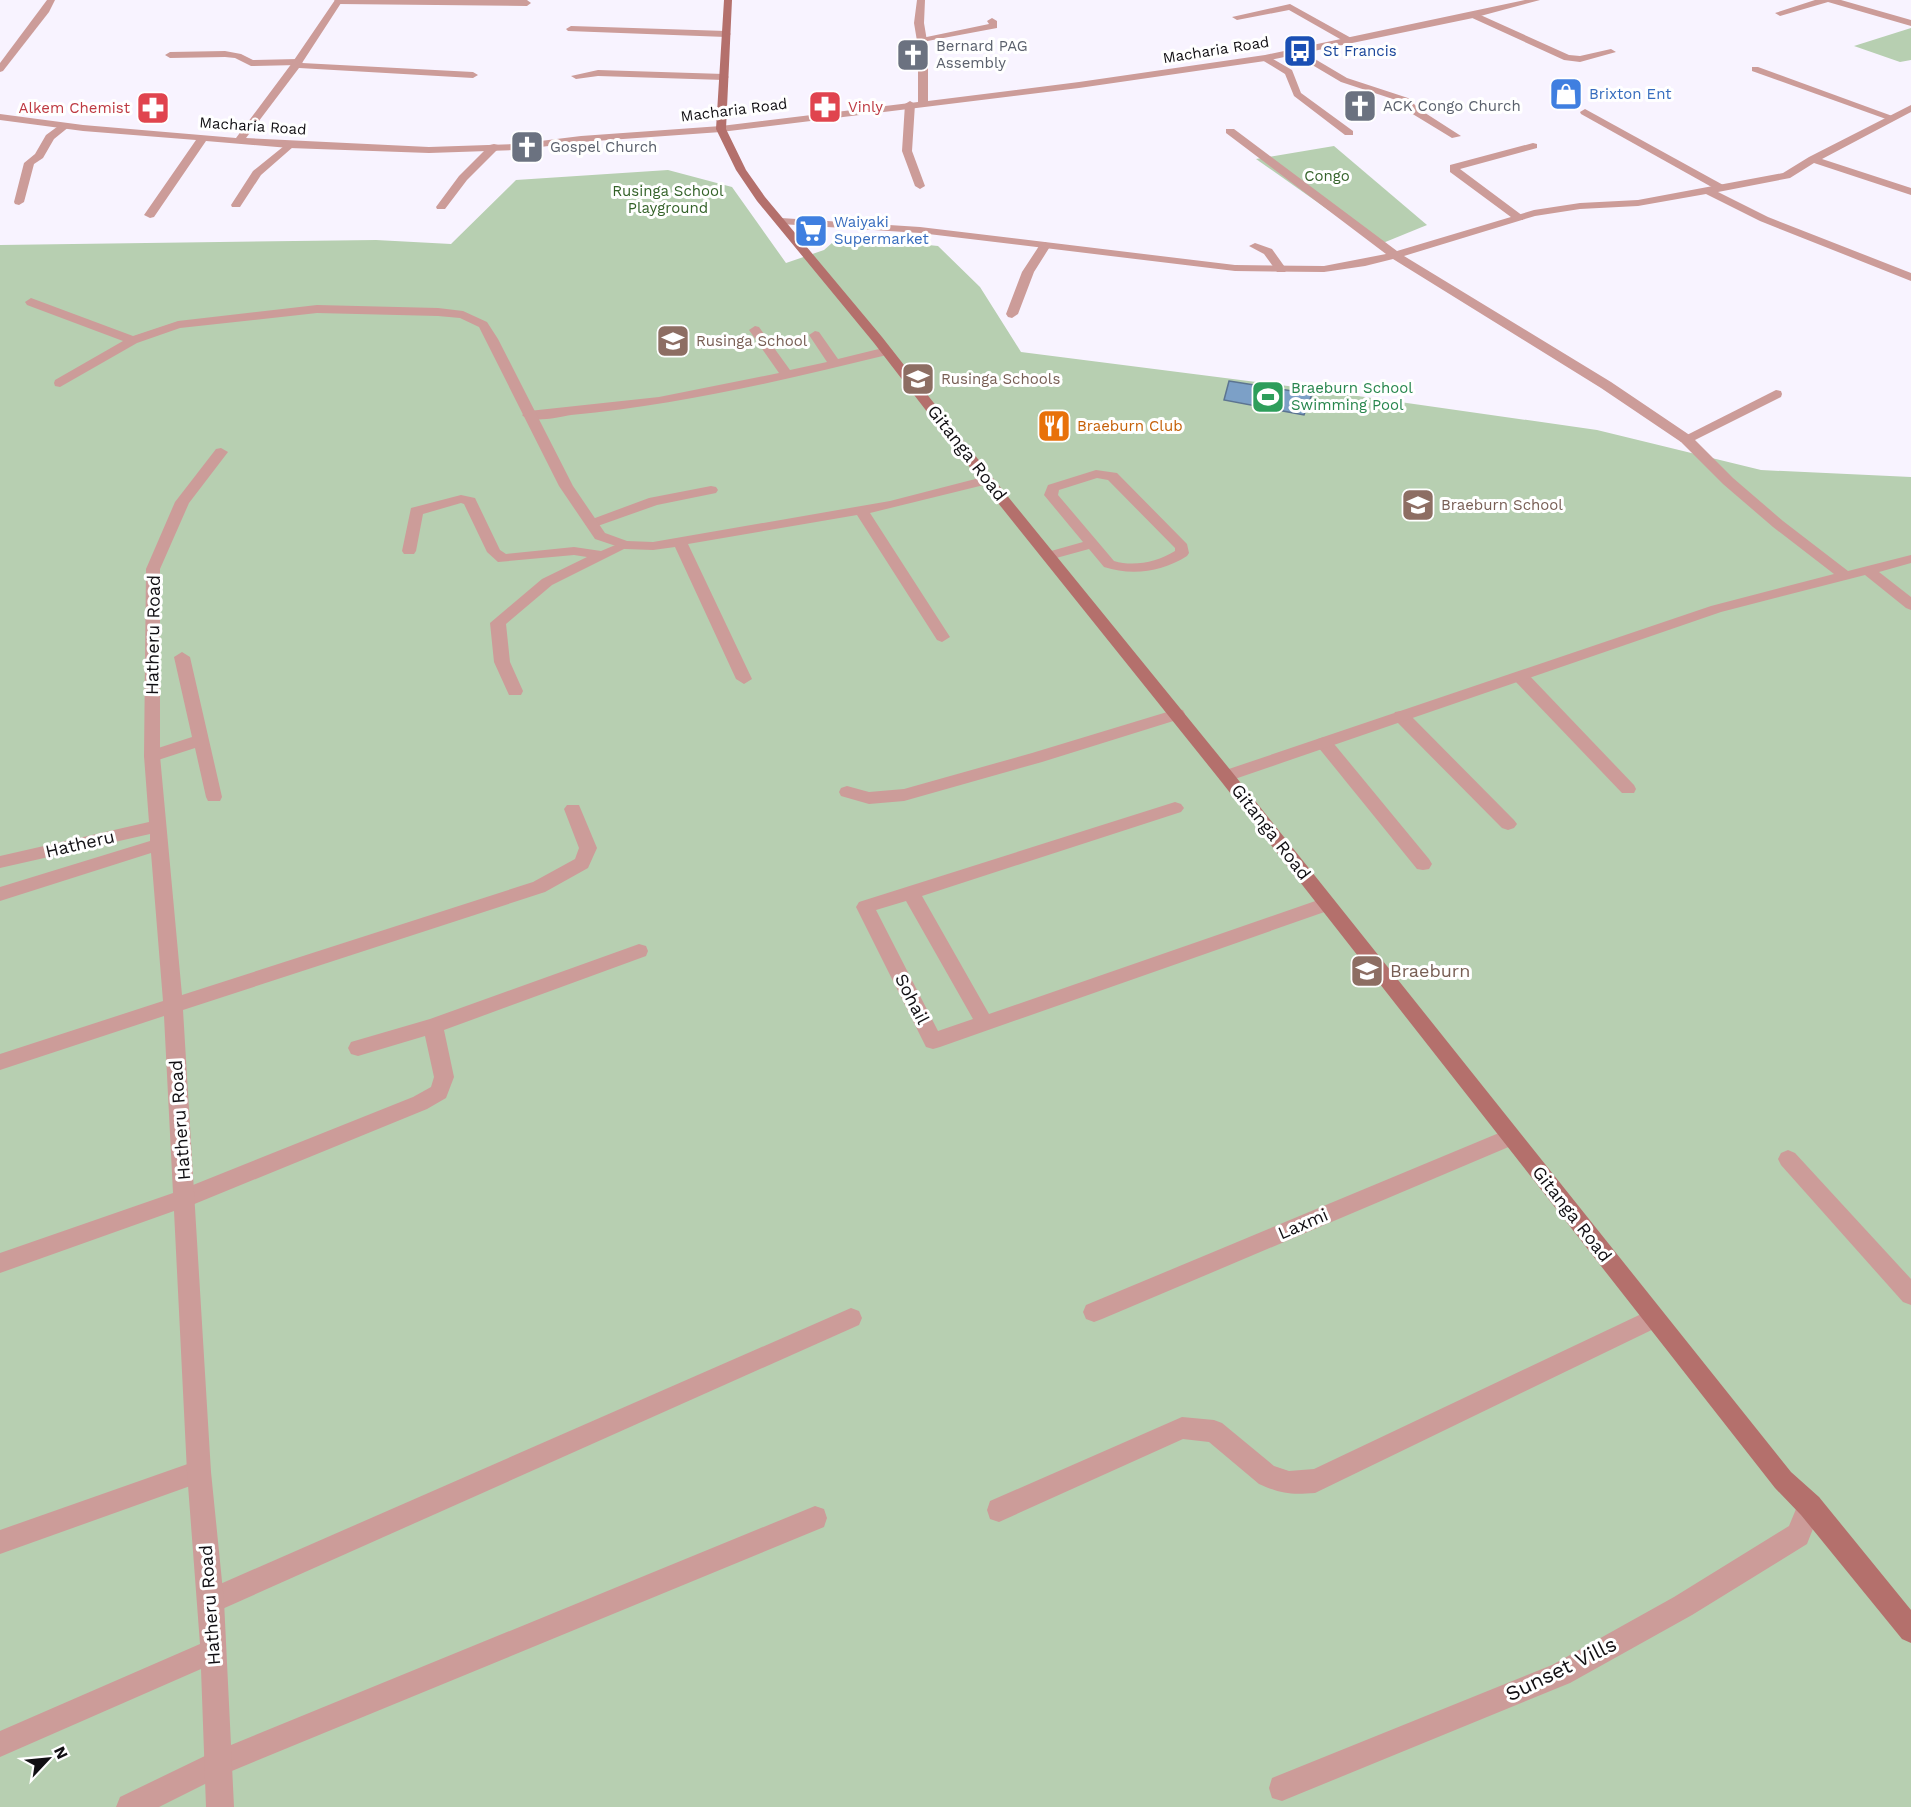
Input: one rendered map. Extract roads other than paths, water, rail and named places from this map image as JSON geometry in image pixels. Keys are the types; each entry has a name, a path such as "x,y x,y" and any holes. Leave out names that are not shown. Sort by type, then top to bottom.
{"main road":[{"name":"Gitanga Road","path":"728,0 721,129 741,170 887,351 987,480 1177,714 1783,1480 1810,1506 1911,1630"}],"street":[{"path":"0,69 46,10 51,0"},
{"path":"239,140 297,63 338,0 527,3"},
{"path":"921,0 923,103"},
{"name":"Macharia Road","path":"0,117 65,126 289,145 429,150 516,147 581,139 721,129 1078,85 1265,58 1536,0"},
{"path":"1780,13 1825,0"},
{"path":"1831,0 1911,23"},
{"path":"1237,17 1290,7 1350,41"},
{"path":"1473,15 1567,58 1580,59 1611,52"},
{"path":"922,39 994,26 992,21"},
{"path":"571,28 726,34"},
{"path":"1296,51 1344,80 1405,100 1415,111 1456,136"},
{"path":"170,55 225,54 238,56 251,63 297,63 473,75"},
{"path":"1265,58 1288,72 1293,89 1302,99 1349,133"},
{"path":"1755,69 1890,117"},
{"path":"576,76 598,73 724,77"},
{"path":"910,104 907,151 920,186"},
{"path":"781,221 920,230 1234,268 1324,269 1365,263 1519,218 1580,206 1638,203 1786,176 1890,117 1911,108"},
{"path":"1585,112 1721,188"},
{"path":"19,202 29,164 39,156 50,137 65,126"},
{"path":"1230,131 1395,255 1606,385 1686,439 1728,481 1778,524 1844,575"},
{"path":"150,215 204,137"},
{"path":"236,205 257,173 289,145"},
{"path":"1519,218 1455,172 1454,167 1533,146"},
{"path":"441,207 463,177 494,147"},
{"path":"1813,159 1911,192"},
{"path":"1709,191 1764,219 1911,277"},
{"path":"1012,314 1028,272 1045,245"},
{"path":"1255,246 1264,248 1276,258 1281,270"},
{"path":"31,302 133,340"},
{"path":"60,383 133,340 178,325 317,309 438,312 463,315 483,325 566,486 600,536 625,545 653,546 680,542 861,510 987,480"},
{"path":"755,330 787,375"},
{"path":"815,335 835,363"},
{"path":"530,415 590,411 693,397 887,351"},
{"path":"1686,439 1776,394"},
{"name":"Hatheru Road","path":"220,1807 211,1601 199,1472 172,1006 152,756 153,569 182,502 221,452"},
{"path":"1096,474 1105,474 1112,476 1182,547 1182,553 1134,570 1120,569 1109,564 1090,544 1051,495 1053,488 1061,484 1096,474"},
{"path":"592,524 654,501 711,490"},
{"path":"409,550 416,511 461,499 470,501 494,552 503,559 574,551 599,555"},
{"path":"861,510 942,636"},
{"path":"680,542 744,679"},
{"path":"1049,556 1090,544"},
{"path":"515,691 502,662 498,623 547,582 599,555 625,545"},
{"path":"1226,776 1716,609 1911,559"},
{"path":"1869,571 1911,605"},
{"path":"182,657 214,797"},
{"path":"1520,676 1628,789"},
{"path":"847,792 869,798 904,795 1036,758 1177,714"},
{"path":"1401,716 1508,824"},
{"path":"152,756 200,740"},
{"path":"1324,743 1423,864"},
{"name":"Sohail","path":"1175,808 865,907 933,1041 1327,904"},
{"path":"0,1062 539,887 582,863 588,848 573,810"},
{"path":"0,894 160,835"},
{"name":"Hatheru","path":"0,862 160,835"},
{"path":"911,893 985,1023"},
{"path":"357,1048 433,1026 639,951"},
{"path":"0,1263 184,1198 420,1103 439,1092 444,1077 433,1026"},
{"name":"Laxmi","path":"1094,1312 1511,1137"},
{"path":"1788,1158 1911,1295"},
{"path":"211,1601 851,1318"},
{"path":"999,1510 1182,1428 1214,1431 1267,1476 1289,1483 1315,1481 1654,1318"},
{"path":"0,1542 199,1472"},
{"name":"Sunset Vills","path":"1282,1788 1561,1674 1683,1606 1798,1535 1810,1506"},
{"path":"130,1807 218,1763 815,1518"},
{"path":"0,1744 213,1651"}],"water":[{"name":"Braeburn School Swimming Pool","path":"1229,381 1312,394 1304,415 1224,400"}],"place":[{"name":"St Francis","path":"1300,51"},
{"name":"Bernard PAG Assembly","path":"913,55"},
{"name":"Brixton Ent","path":"1566,94"},
{"name":"ACK Congo Church","path":"1360,106"},
{"name":"Vinly","path":"825,107"},
{"name":"Alkem Chemist","path":"153,108"},
{"name":"Gospel Church","path":"527,147"},
{"name":"Waiyaki Supermarket","path":"811,231"},
{"name":"Rusinga School","path":"673,341"},
{"name":"Rusinga Schools","path":"918,379"},
{"name":"Braeburn School Swimming Pool","path":"1268,397"},
{"name":"Braeburn Club","path":"1054,426"},
{"name":"Braeburn School","path":"1418,505"},
{"name":"Braeburn","path":"1367,971"}],"park label":[{"name":"Congo","path":"1327,176"},
{"name":"Rusinga School Playground","path":"668,200"}]}
